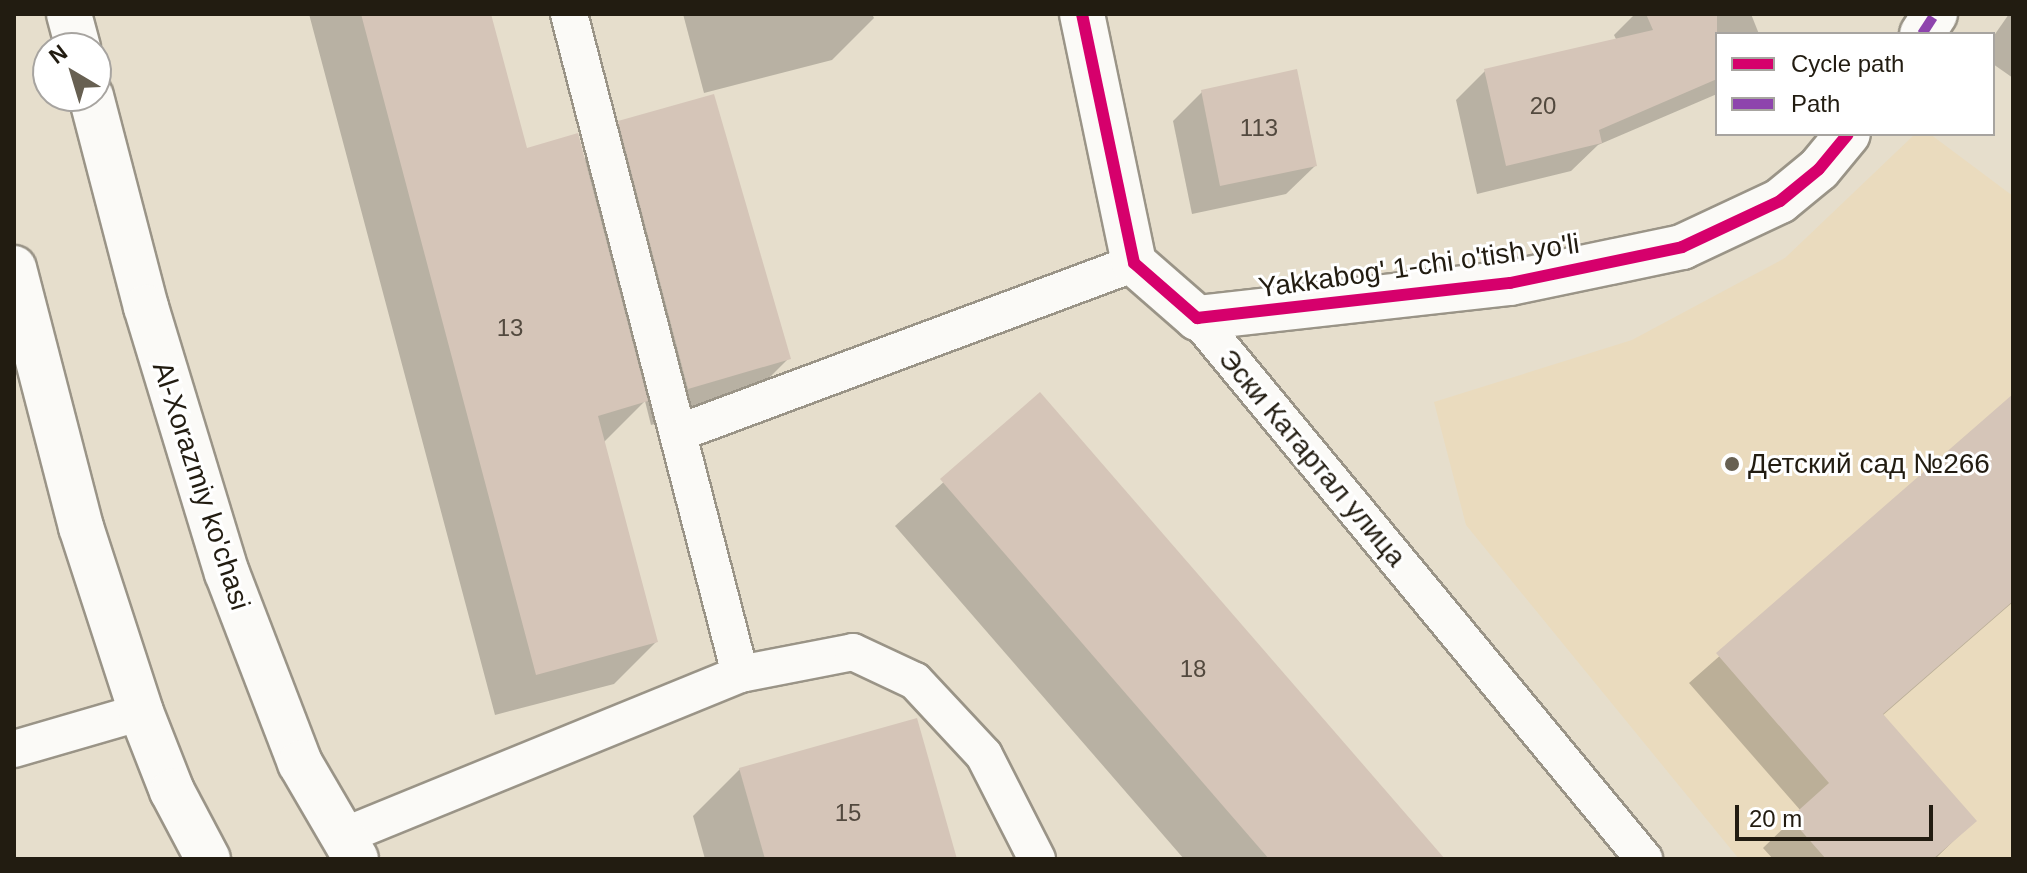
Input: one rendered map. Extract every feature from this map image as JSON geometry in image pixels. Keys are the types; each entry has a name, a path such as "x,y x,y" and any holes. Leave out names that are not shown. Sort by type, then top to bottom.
{"main road":[{"path":"1082,14 1134,263"},
{"path":"1923,32 1935,14"},
{"name":"Al-Xorazmiy ko'chasi","path":"95,112 146,307 227,573 278,713 348,848"},
{"name":"Yakkabog' 1-chi o'tish yo'li","path":"1197,318 1510,283 1682,247 1780,201 1819,169 1846,136"},
{"name":"Эски Катартал улица","path":"1134,263 1197,318"},
{"path":"14,268 81,527 141,712 172,791 208,859"}],"lane":[{"path":"569,14 740,674"},
{"path":"678,433 1134,263"},
{"name":"Эски Катартал улица","path":"1197,318 1644,859"},
{"path":"348,848 740,674 853,652 915,681 984,755 1037,859"},
{"path":"14,749 141,712"}],"shaded area":[{"name":"Детский сад №266","path":"1913,136 1933,136 2013,196 2013,859 1739,859 1466,525 1434,402 1632,340 1785,258"}],"building":[{"path":"361,14 491,14 527,148 578,133 648,401 598,416 658,642 536,675"},
{"path":"1646,14 1717,14 1715,80 1599,130 1602,143 1506,166 1484,69 1653,30"},
{"path":"1297,69 1317,166 1220,186 1201,90"},
{"path":"714,94 791,359 688,389 618,121"},
{"path":"1040,392 1445,859 1269,859 940,479"},
{"path":"2013,394 2013,601 1883,714 1977,821 1933,859 1826,859 1790,818 1829,783 1716,653"},
{"path":"917,718 957,859 765,859 739,768"}],"marked path":[{"path":"1923,32 1935,14"}],"cycle path":[{"path":"1082,14 1134,263 1197,318 1510,283 1682,247 1780,201 1819,169 1846,136"}],"place":[{"name":"Детский сад №266","path":"1732,464"}]}
